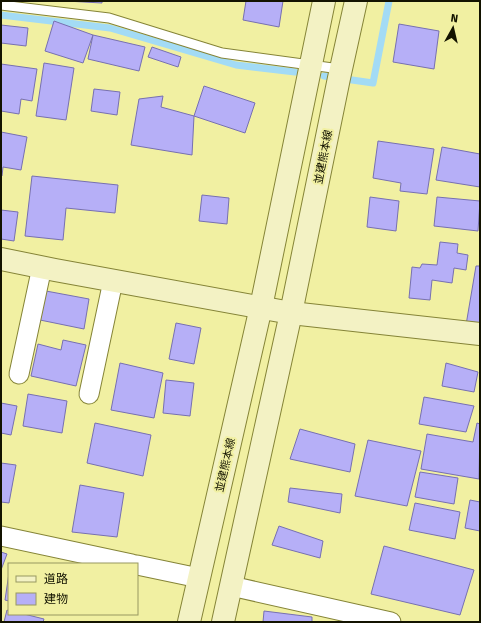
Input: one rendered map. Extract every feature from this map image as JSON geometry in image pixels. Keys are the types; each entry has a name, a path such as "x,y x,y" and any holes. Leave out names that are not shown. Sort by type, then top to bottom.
{"main road":[{"name":"並建熊本線","path":"189,622 260,308 324,1"},
{"name":"並建熊本線","path":"223,622 291,313 340,69 356,1"},
{"path":"1,259 291,313 480,334"}],"street":[{"path":"19,374 42,267"},
{"path":"89,394 113,281"},
{"path":"1,536 127,563"},
{"path":"138,565 199,578"},
{"path":"231,586 391,622"}],"lane":[{"path":"1,5 109,18 222,53 340,69"}],"building":[{"path":"66,1 102,1 102,3"},
{"path":"246,1 283,1 279,27 243,20"},
{"path":"54,21 93,35 83,63 45,51"},
{"path":"399,24 439,31 434,69 393,62"},
{"path":"1,25 28,28 26,46 1,43"},
{"path":"93,35 145,47 139,71 88,59"},
{"path":"152,47 181,57 178,67 148,57"},
{"path":"44,63 74,68 66,120 36,116"},
{"path":"1,64 37,69 32,101 21,99 19,114 1,111"},
{"path":"204,86 255,103 245,133 194,116"},
{"path":"94,89 120,92 117,115 91,111"},
{"path":"163,96 161,107 194,116 192,155 131,145 139,99"},
{"path":"1,132 27,137 21,170 3,167 2,176 1,176"},
{"path":"378,141 434,149 427,194 400,191 401,183 373,178"},
{"path":"442,147 480,154 480,187 436,180"},
{"path":"32,176 118,185 115,213 66,208 63,240 25,236"},
{"path":"202,195 229,198 227,224 199,221"},
{"path":"370,197 399,201 396,231 367,227"},
{"path":"437,197 480,201 478,231 434,226"},
{"path":"1,210 18,212 14,241 1,239"},
{"path":"440,242 458,244 457,253 468,255 466,270 454,268 452,283 432,280 430,300 409,298 412,267 420,268 422,264 437,265"},
{"path":"476,266 480,266 480,327 466,325"},
{"path":"46,291 89,299 84,329 40,320"},
{"path":"176,323 201,328 194,364 169,359"},
{"path":"63,340 86,345 76,386 31,376 38,344 61,350"},
{"path":"120,363 163,373 154,418 111,410"},
{"path":"446,363 478,372 474,392 442,386"},
{"path":"166,380 194,383 190,416 163,413"},
{"path":"28,394 67,401 62,433 23,426"},
{"path":"424,397 474,406 466,432 419,424"},
{"path":"1,403 17,406 11,435 1,433"},
{"path":"95,423 151,435 143,476 87,463"},
{"path":"477,423 480,424 479,479 421,469 427,434 473,442"},
{"path":"300,429 355,444 350,472 290,459"},
{"path":"368,440 421,451 407,506 355,496"},
{"path":"1,463 16,465 9,503 1,502"},
{"path":"420,472 458,478 454,504 415,497"},
{"path":"80,485 124,493 117,537 72,532"},
{"path":"290,488 342,494 340,513 288,502"},
{"path":"470,500 480,502 480,531 465,528"},
{"path":"415,503 460,512 455,539 409,530"},
{"path":"279,526 323,541 320,558 272,545"},
{"path":"384,546 474,570 460,615 371,594"},
{"path":"1,552 7,554 1,570"},
{"path":"8,580 8,601 5,600"},
{"path":"7,610 8,615 28,615 44,619 43,622 4,622"},
{"path":"264,611 312,617 312,622 263,622"}],"waterway":[{"path":"324,76 373,83 389,1"},
{"path":"1,15 110,28 236,65 295,72"}]}
